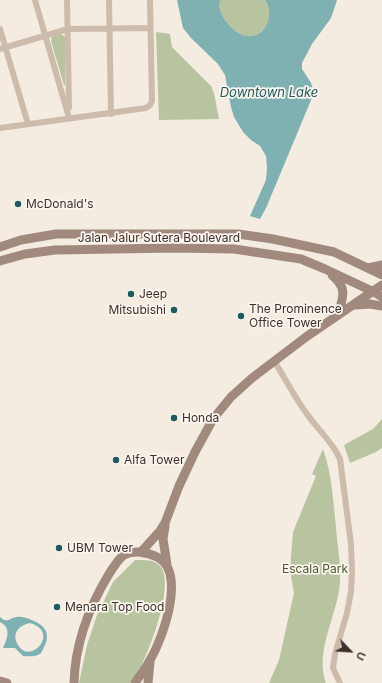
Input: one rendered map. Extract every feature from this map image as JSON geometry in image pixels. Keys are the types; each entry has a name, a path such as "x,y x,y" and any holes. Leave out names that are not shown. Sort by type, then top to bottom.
{"main road":[{"name":"Jalan Jalur Sutera Boulevard","path":"0,247 21,240 56,234 238,234 273,239 334,252 382,275"},
{"name":"Jalan Jalur Sutera Boulevard","path":"0,261 24,254 55,250 174,248 234,249 301,259 382,297"},
{"path":"368,268 382,265"},
{"path":"325,269 340,282 344,294 338,315"},
{"path":"141,552 160,531 195,452 213,419 231,397 274,361 306,337 374,292 382,285"},
{"path":"355,304 382,306"},
{"path":"135,683 150,660 162,631 171,595 171,578 167,566 163,539 165,522"},
{"path":"74,683 75,667 81,637 94,601 117,562 123,556 141,552 153,554 161,559 167,566"},
{"path":"148,683 150,660"},
{"path":"0,681 7,683"}],"street":[{"path":"35,0 69,118"},
{"path":"67,0 69,118"},
{"path":"109,0 111,114"},
{"path":"0,128 69,118 111,114 146,108 150,105 152,101 150,0"},
{"path":"3,49 68,29 150,28"},
{"path":"0,29 3,49 28,124"},
{"path":"274,361 306,413 335,449 340,459 351,544 352,570 351,592 347,613 335,654 334,668 340,683"}],"green space":[{"path":"220,0 265,0 268,5 269,16 268,22 262,32 257,35 246,36 236,32 224,19 220,8"},
{"path":"156,32 170,34 172,47 211,86 214,93 219,119 159,120"},
{"path":"61,34 65,37 65,85 51,41 52,37"},
{"path":"382,419 382,448 350,463 344,445 373,429"},
{"name":"Escala Park","path":"323,449 332,487 340,575 338,594 323,659 323,671 326,683 269,683 279,660 294,593 290,570 293,532 316,476 312,474"},
{"path":"135,560 148,560 157,563 164,573 165,584 161,612 152,641 143,662 130,683 79,683 87,645 97,615 113,582"}],"water":[{"name":"Downtown Lake","path":"177,0 220,0 220,9 224,19 236,32 246,36 251,36 262,32 268,22 269,11 265,0 337,0 331,18 312,44 302,63 302,69 311,83 314,93 260,219 250,216 266,180 266,156 260,146 243,132 234,117 225,75 218,64 191,38 183,28"},
{"path":"0,617 6,620 23,617 44,627 47,636 41,653 35,656 23,656 15,648 3,648 8,634 4,624 0,622","holes":["30,623 39,627 43,633 43,640 40,646 28,652 22,650 17,643 16,632 23,625"]}],"place":[{"name":"McDonald's","path":"18,204"},
{"name":"Jeep","path":"131,294"},
{"name":"Mitsubishi","path":"174,310"},
{"name":"The Prominence Office Tower","path":"241,316"},
{"name":"Honda","path":"174,418"},
{"name":"Alfa Tower","path":"116,460"},
{"name":"UBM Tower","path":"59,548"},
{"name":"Menara Top Food","path":"57,607"}]}
